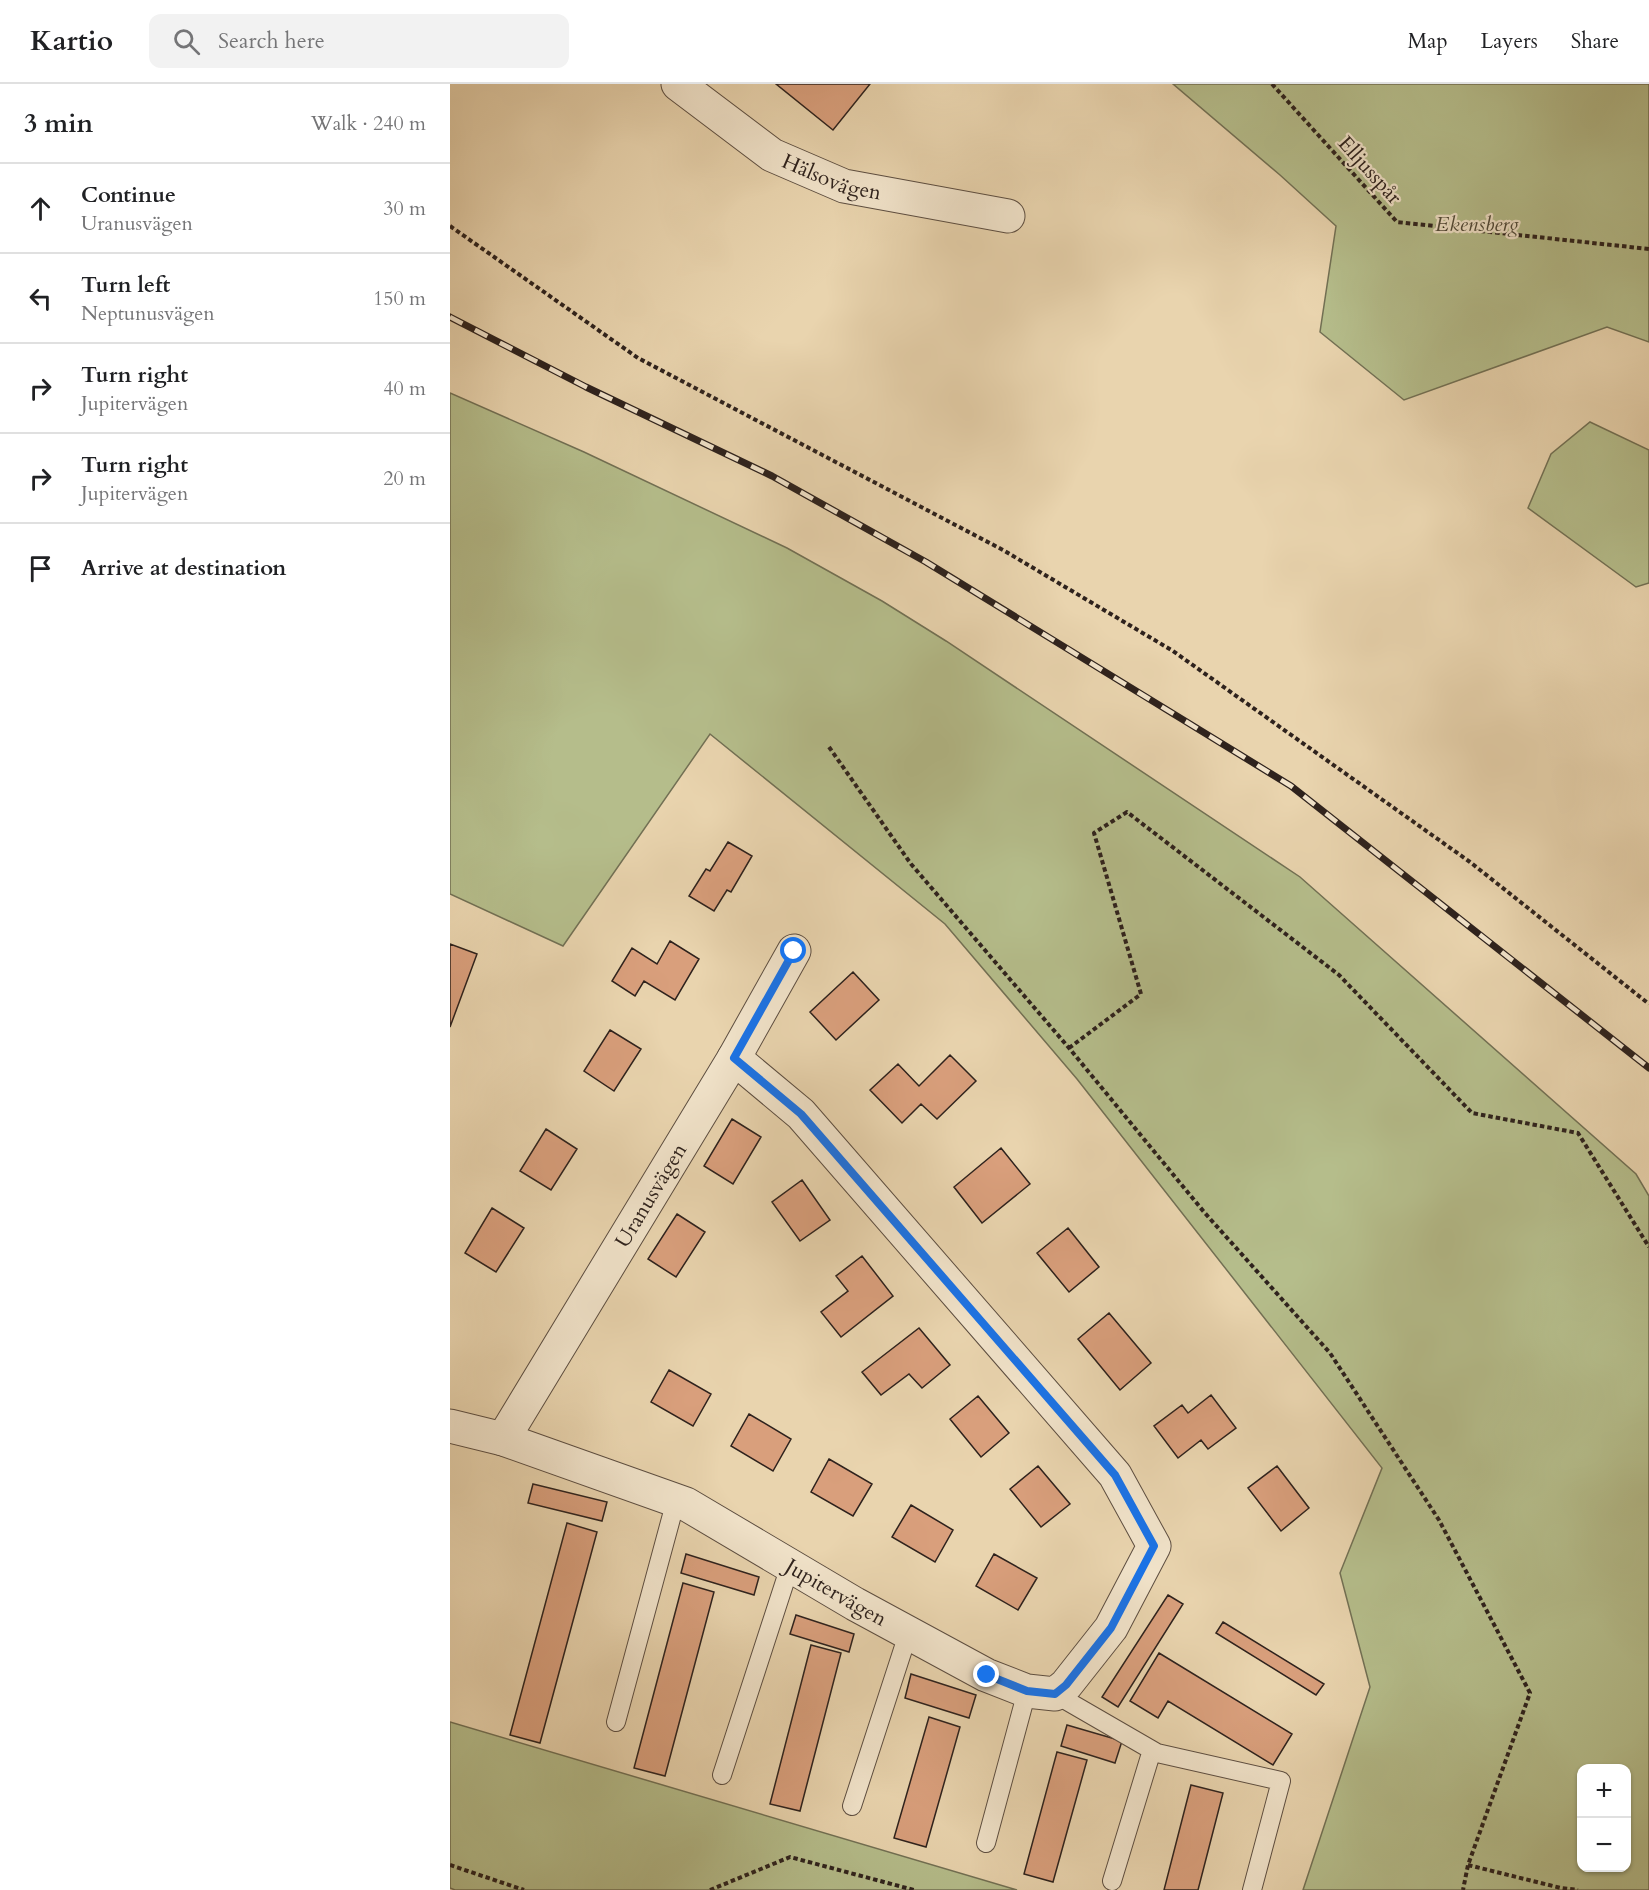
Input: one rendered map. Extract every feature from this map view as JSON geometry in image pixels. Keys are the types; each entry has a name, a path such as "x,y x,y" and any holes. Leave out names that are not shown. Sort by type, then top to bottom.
{"street":[{"name":"Hälsovägen","path":"678,84 772,155 844,186 1008,216"},
{"name":"Uranusvägen","path":"503,1438 734,1058 794,951"},
{"path":"734,1058 801,1114 1115,1475 1154,1546 1111,1628 1066,1685 1041,1693"},
{"name":"Jupitervägen","path":"450,1426 503,1438 686,1504 908,1634 987,1675 1041,1693"}],"lane":[{"path":"616,1722 676,1500"},
{"path":"722,1775 790,1566"},
{"path":"852,1806 908,1634"},
{"path":"986,1844 1041,1693 1157,1753 1281,1781 1252,1890"},
{"path":"1112,1881 1152,1750"}],"path":[{"name":"Elljusspår","path":"1272,84 1397,222 1649,249"},
{"path":"450,226 638,358 1003,550 1173,651 1470,862 1649,1004"},
{"path":"829,747 911,864 1069,1048 1204,1212 1330,1353 1439,1520 1530,1693 1468,1865 1463,1890"},
{"path":"1069,1048 1141,994 1094,833 1127,812 1339,975 1472,1113 1578,1133 1649,1247"},
{"path":"710,1890 790,1857 915,1890"},
{"path":"450,1865 524,1890"},
{"path":"1468,1865 1561,1888 1578,1890"}],"green space":[{"name":"Ekensberg","path":"1173,84 1649,84 1649,342 1607,327 1404,400 1320,332 1336,226"},
{"path":"450,393 584,452 787,548 882,601 946,641 1300,877 1636,1174 1649,1196 1649,1890 1303,1890 1370,1687 1340,1573 1382,1468 1077,1079 945,924 710,734 563,946 450,894"},
{"path":"1590,422 1649,450 1649,583 1636,587 1528,508 1551,454"},
{"path":"450,1722 1017,1890 455,1890 450,1888"}],"building":[{"path":"776,84 870,84 833,130"},
{"path":"728,842 752,856 731,892 727,890 714,911 689,896 706,869 710,871"},
{"path":"670,941 699,959 675,1000 644,981 635,996 612,981 632,948 657,964"},
{"path":"450,944 477,954 450,1027"},
{"path":"853,972 879,1000 836,1040 810,1012"},
{"path":"610,1030 641,1049 614,1091 584,1071"},
{"path":"950,1055 976,1081 937,1119 921,1104 902,1123 870,1090 898,1064 919,1086"},
{"path":"732,1119 761,1137 733,1184 704,1166"},
{"path":"546,1129 577,1149 551,1190 520,1171"},
{"path":"1001,1148 1030,1184 982,1223 954,1187"},
{"path":"802,1180 830,1220 800,1241 772,1202"},
{"path":"492,1208 524,1228 496,1272 465,1253"},
{"path":"677,1214 705,1232 676,1277 648,1259"},
{"path":"1068,1228 1099,1267 1069,1292 1037,1253"},
{"path":"862,1256 893,1296 841,1337 821,1312 848,1291 836,1276"},
{"path":"1109,1313 1151,1363 1120,1390 1078,1339"},
{"path":"919,1328 950,1365 922,1388 909,1374 881,1395 862,1372"},
{"path":"669,1370 711,1394 693,1426 651,1402"},
{"path":"1211,1395 1236,1428 1208,1449 1201,1440 1178,1458 1154,1426 1182,1405 1188,1413"},
{"path":"978,1396 1009,1433 981,1457 950,1419"},
{"path":"749,1414 791,1439 773,1471 731,1446"},
{"path":"829,1459 872,1484 853,1516 811,1492"},
{"path":"1038,1466 1070,1504 1041,1527 1010,1489"},
{"path":"1277,1466 1309,1508 1281,1531 1248,1488"},
{"path":"533,1484 607,1502 602,1521 528,1503"},
{"path":"911,1505 953,1530 935,1562 892,1537"},
{"path":"567,1523 597,1532 540,1743 510,1735"},
{"path":"686,1554 759,1577 754,1595 681,1573"},
{"path":"994,1554 1037,1578 1018,1610 976,1586"},
{"path":"683,1583 714,1592 665,1776 634,1768"},
{"path":"1168,1595 1183,1604 1118,1707 1102,1697"},
{"path":"796,1615 854,1634 849,1652 790,1634"},
{"path":"1223,1622 1324,1684 1316,1695 1216,1633"},
{"path":"811,1645 841,1653 800,1811 770,1804"},
{"path":"1159,1653 1292,1734 1273,1765 1168,1701 1158,1718 1130,1701"},
{"path":"911,1674 976,1695 969,1718 905,1698"},
{"path":"929,1717 960,1727 926,1847 894,1838"},
{"path":"1067,1725 1122,1741 1115,1763 1061,1746"},
{"path":"1057,1752 1087,1760 1053,1882 1024,1874"},
{"path":"1191,1785 1223,1793 1198,1890 1164,1890"}],"railway":[{"path":"450,317 586,387 772,476 926,562 1291,786 1649,1068"}],"route":[{"path":"794,951 734,1058 801,1114 1115,1475 1154,1546 1111,1628 1066,1685 1055,1694 1027,1691 987,1675"}]}
